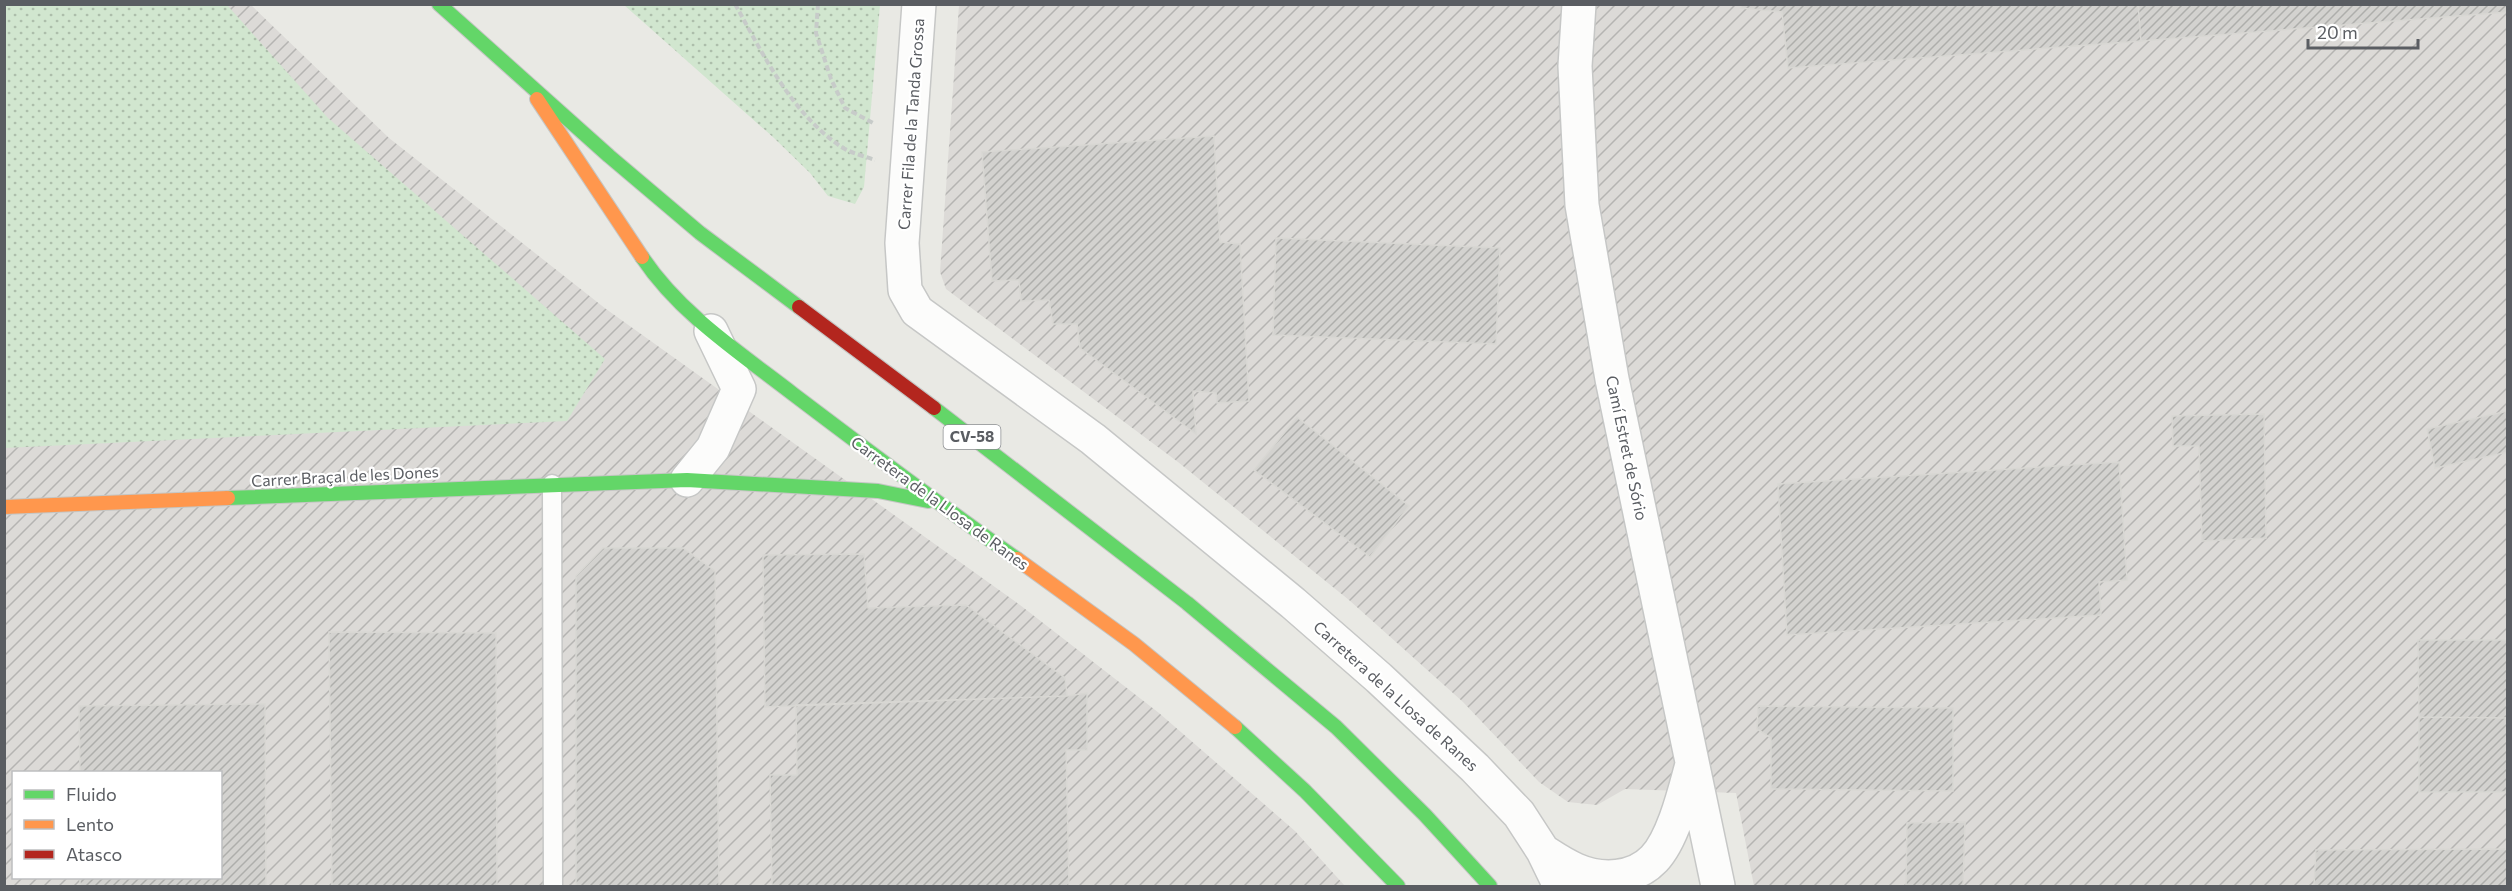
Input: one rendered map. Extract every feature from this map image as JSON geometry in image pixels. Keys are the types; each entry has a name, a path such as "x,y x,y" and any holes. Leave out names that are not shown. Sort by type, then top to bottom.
{"street":[{"name":"CV-58","path":"439,4 525,82 700,233 1018,471 1196,610 1336,727 1425,815 1490,886"},
{"name":"Carrer Fila de la Tanda Grossa","path":"902,243 919,4"},
{"name":"Camí Estret de Sório","path":"1579,4 1575,66 1582,205 1612,379 1692,764 1714,882"},
{"name":"Carretera de la Llosa de Ranes","path":"525,82 658,281 711,331 935,502 1035,571 1134,644 1228,721 1330,815 1398,886"},
{"name":"Carretera de la Llosa de Ranes","path":"902,243 905,290 917,311 1093,439 1293,603 1379,678 1475,768 1519,814 1543,851 1560,886"},
{"path":"687,480 713,448 739,390 711,331"},
{"name":"Carrer Braçal de les Dones","path":"4,507 687,480 878,491 935,502"},
{"path":"1543,851 1574,870 1606,877 1624,876 1639,869 1654,859 1668,836 1683,797 1692,764"}],"lane":[{"path":"552,484 553,886"}],"path":[{"path":"735,4 770,67 810,122 842,148 876,161 909,168"},
{"path":"818,4 816,33 831,79 845,108 881,127 910,136"}],"shaded area":[{"path":"5,4 251,5 389,138 606,309 1020,605 1159,713 1295,831 1345,886 5,886"},
{"path":"959,5 2507,5 2507,886 1754,886 1736,793 1625,789 1597,805 1568,802 1539,782 1463,702 1349,600 1178,462 946,289 940,272"}],"green space":[{"path":"4,5 227,5 328,118 605,359 567,421 5,448"},
{"path":"624,5 880,5 864,187 855,204 828,196 810,173 774,138"}],"building":[{"path":"1741,4 2138,4 2141,41 1788,68 1782,12 1741,8"},
{"path":"2138,4 2508,4 2508,12 2141,41"},
{"path":"1214,136 1220,242 1240,244 1249,401 1217,403 1216,393 1193,391 1196,434 1080,348 1077,324 1053,324 1049,300 1021,301 1019,280 992,281 982,152"},
{"path":"1276,238 1500,248 1496,344 1273,335"},
{"path":"2508,411 2508,452 2435,468 2427,429"},
{"path":"2264,414 2266,538 2202,541 2199,446 2173,446 2172,416"},
{"path":"1297,417 1409,506 1370,557 1254,470"},
{"path":"2119,462 2127,580 2099,582 2101,615 1787,635 1778,484"},
{"path":"603,548 683,548 715,571 719,886 576,886 576,576"},
{"path":"864,554 868,608 966,605 1065,678 1067,696 765,707 763,555"},
{"path":"329,632 496,633 497,886 332,886"},
{"path":"2418,640 2508,640 2508,718 2419,717"},
{"path":"1087,693 1087,750 1066,750 1069,886 772,886 770,775 797,775 796,705 1067,696"},
{"path":"265,704 266,886 80,886 80,879 222,879 222,771 80,771 79,706"},
{"path":"1758,706 1953,708 1953,791 1771,789 1771,738 1757,729"},
{"path":"2419,717 2508,718 2508,792 2419,792"},
{"path":"1965,822 1963,886 1906,886 1907,823"},
{"path":"2508,849 2508,886 2314,886 2316,850"}],"traffic: fast":[{"path":"439,4 609,156 700,233 799,307"},
{"path":"642,257 674,297 712,332 876,457 1017,559"},
{"path":"934,408 1187,603 1336,727 1425,815 1490,886"},
{"path":"228,498 687,480 878,491 928,501"},
{"path":"1235,727 1305,791 1398,886"}],"traffic: slow":[{"path":"537,99 642,257"},
{"path":"4,507 228,498"},
{"path":"1017,559 1134,644 1235,727"}],"traffic: jam":[{"path":"799,307 934,408"}]}
